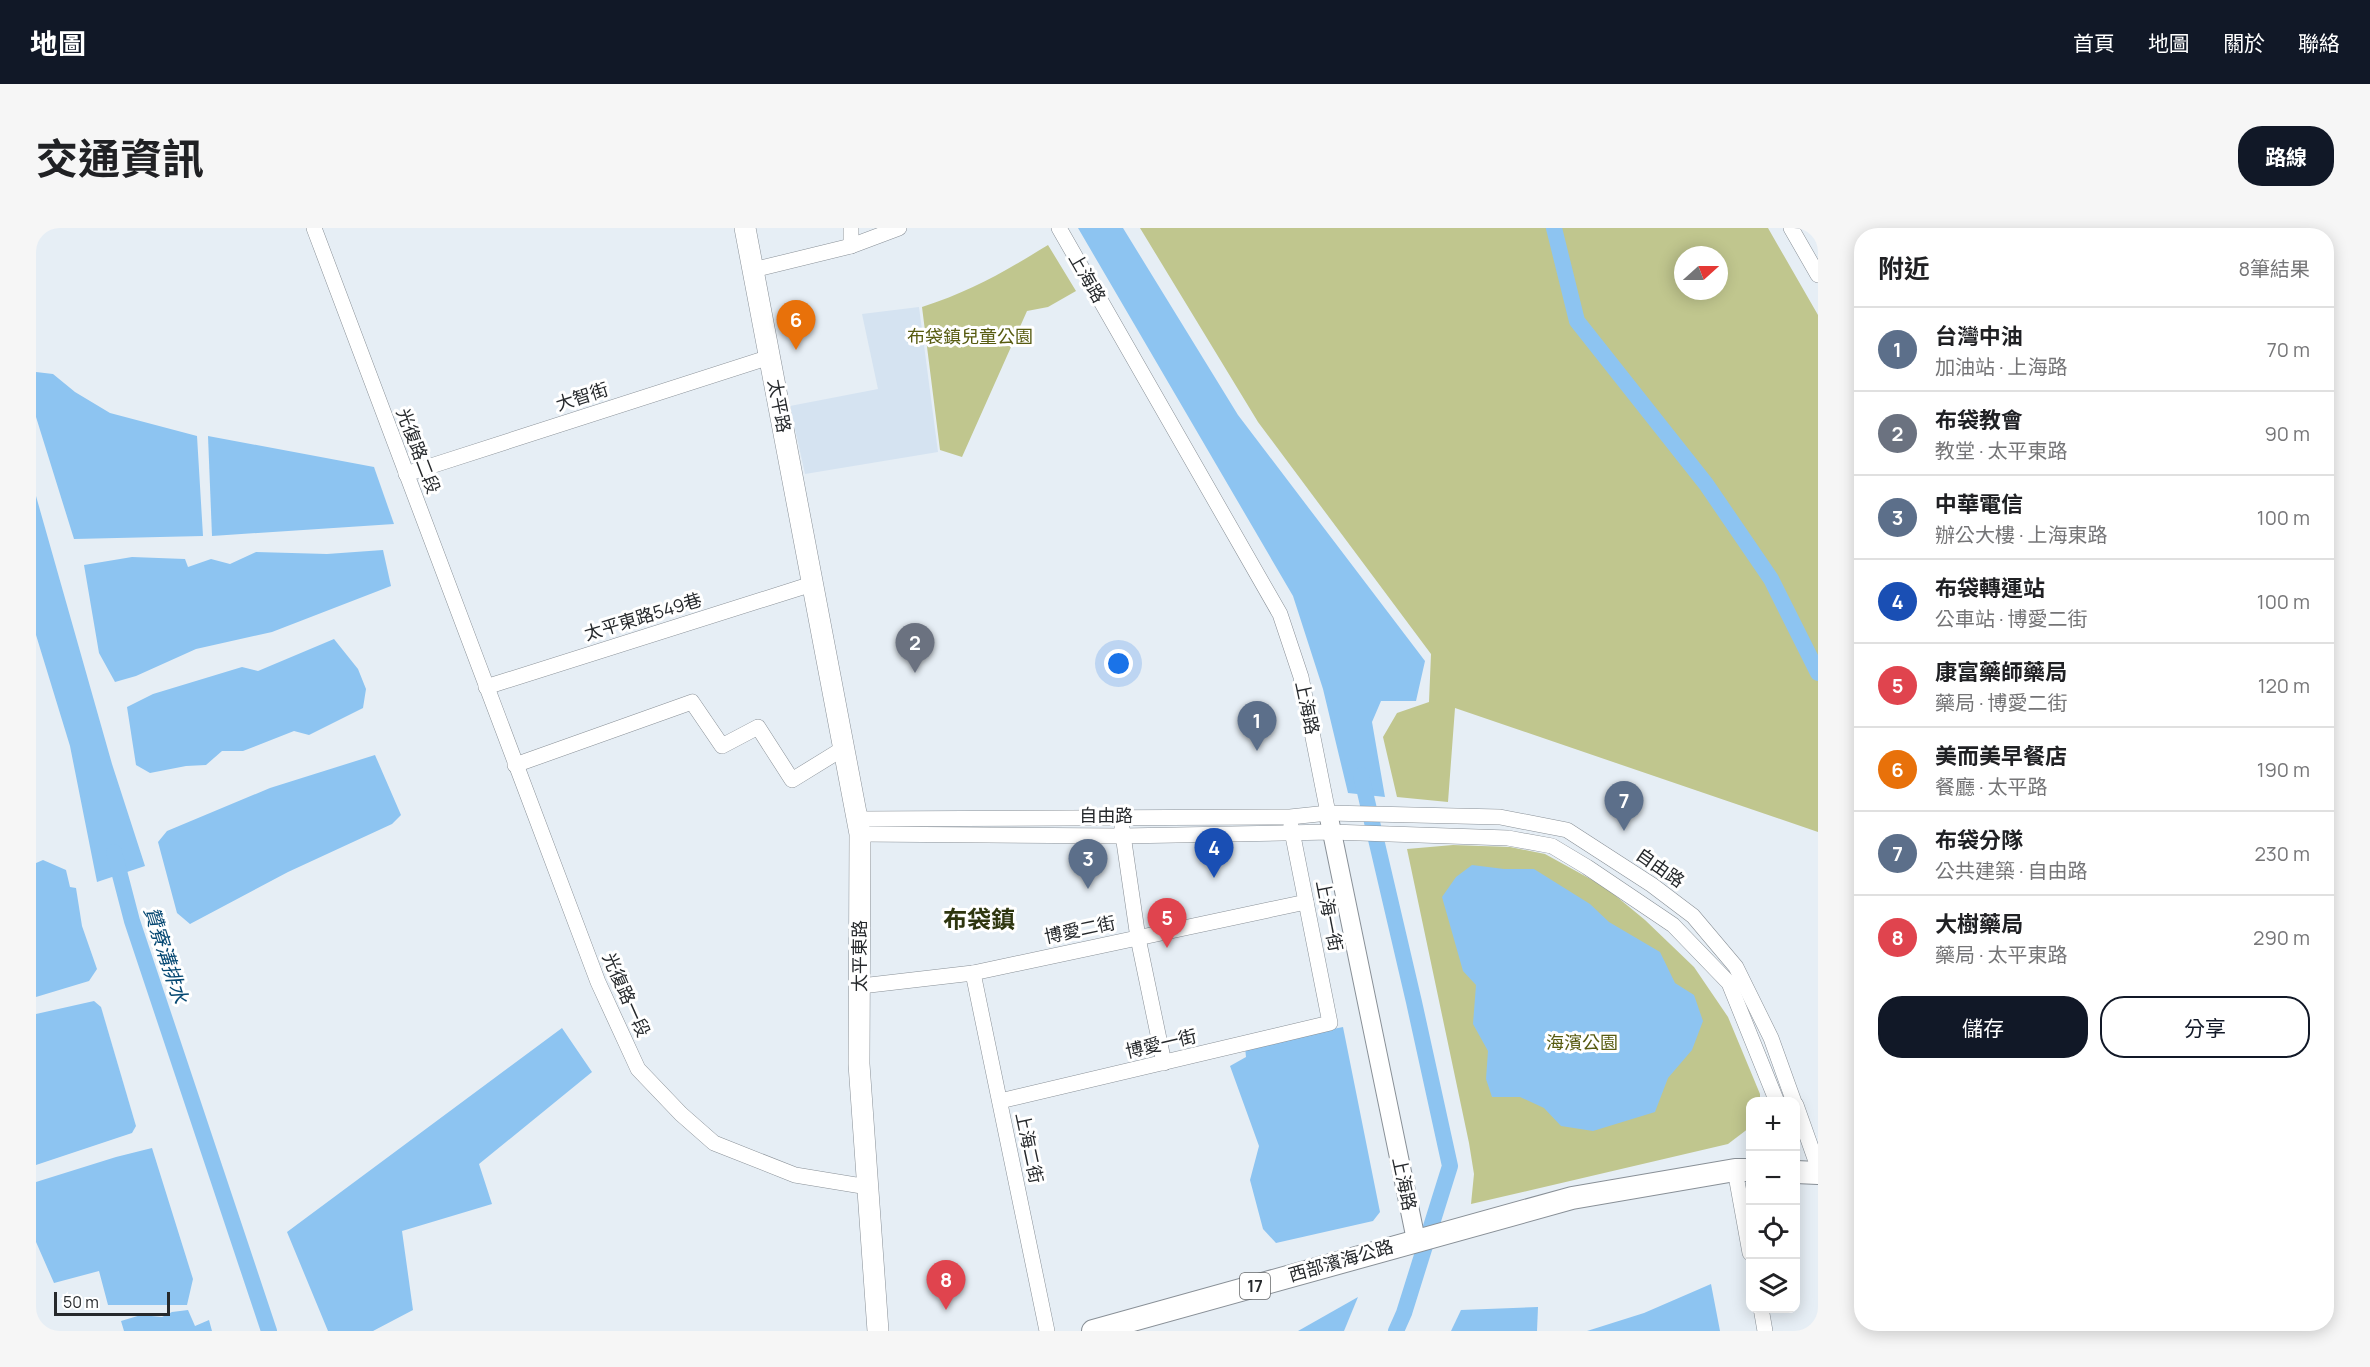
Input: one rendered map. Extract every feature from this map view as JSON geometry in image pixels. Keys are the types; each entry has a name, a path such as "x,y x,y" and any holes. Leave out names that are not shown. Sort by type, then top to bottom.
{"main road":[{"name":"太平路","path":"746,228 813,584"},
{"name":"太平東路","path":"813,584 859,826 861,986 859,1064 878,1331"},
{"name":"17","path":"1416,1240 1572,1198 1743,1170"},
{"name":"西部濱海公路","path":"1093,1331 1416,1240"}],"street":[{"name":"光復路二段","path":"314,228 486,687"},
{"path":"851,228 851,246"},
{"path":"753,270 851,246 899,228"},
{"name":"上海路","path":"1059,228 1280,614 1302,677 1331,832 1416,1240"},
{"path":"1791,228 1818,275"},
{"name":"大智街","path":"406,474 770,357"},
{"name":"太平東路549巷","path":"486,687 813,584"},
{"name":"光復路一段","path":"486,687 598,982 638,1069 681,1114 714,1143 795,1175 868,1187"},
{"path":"515,765 692,702 722,746 758,727 792,780 844,748"},
{"name":"自由路","path":"859,826 1290,817 1328,813 1500,817 1567,830 1652,885 1693,916 1736,967 1771,1038 1793,1097"},
{"name":"上海一街","path":"1290,817 1330,1023"},
{"path":"1121,819 1138,938 1164,1063"},
{"name":"自由路","path":"859,826 1122,836 1331,832 1509,838 1552,846 1673,925 1729,983 1775,1097"},
{"name":"博愛二街","path":"861,986 973,973 1138,938 1305,895"},
{"name":"上海二街","path":"973,973 1047,1331"},
{"name":"博愛一街","path":"1000,1101 1330,1023"},
{"name":"自由路","path":"1800,1136 1805,1169"},
{"path":"1743,1170 1746,1206"},
{"path":"1762,1313 1765,1331"}],"shaded area":[{"path":"919,307 938,452 805,474 790,406 878,389 862,314"}],"green space":[{"path":"1140,228 1768,228 1818,315 1818,832 1455,708 1448,802 1397,797 1383,737 1397,713 1429,702 1431,654 1258,422"},
{"name":"布袋鎮兒童公園","path":"1048,245 1076,291 1048,307 1027,311 962,457 940,450 922,307 987,280"},
{"name":"海濱公園","path":"1453,845 1510,847 1545,854 1605,887 1645,920 1694,967 1728,1017 1760,1094 1760,1097 1746,1097 1746,1130 1728,1144 1471,1204 1474,1174 1469,1143 1407,849"}],"water":[{"path":"1078,228 1123,228 1238,415 1425,661 1416,701 1381,701 1372,722 1385,797 1348,793 1323,689 1293,596"},
{"path":"36,372 53,374 75,392 110,413 197,436 203,536 74,539 36,417"},
{"path":"208,436 374,467 394,524 212,536"},
{"path":"36,496 112,764 145,866 97,882 70,746 36,635"},
{"path":"383,550 391,586 272,632 196,649 136,676 115,682 99,653 84,565 132,557 185,559 188,567 211,559 230,564 256,552 327,554"},
{"path":"334,639 358,669 366,689 363,708 309,735 294,731 243,751 222,751 206,765 186,766 150,773 136,765 127,707 153,694 242,667 258,671"},
{"path":"375,755 401,815 392,824 288,872 190,924 177,913 158,842 167,831 270,788"},
{"path":"43,860 66,870 70,887 76,888 82,926 97,969 89,981 36,997 36,863"},
{"path":"1472,865 1504,869 1534,869 1590,904 1609,922 1660,952 1675,983 1694,995 1703,1021 1692,1050 1668,1078 1655,1112 1593,1131 1561,1126 1544,1108 1520,1097 1492,1097 1486,1079 1488,1051 1473,1024 1476,985 1463,971 1442,897 1456,877"},
{"path":"94,1001 101,1007 136,1126 132,1133 36,1165 36,1014"},
{"path":"1343,1027 1380,1212 1373,1221 1276,1243 1263,1229 1250,1180 1259,1146 1230,1066 1246,1057 1245,1047"},
{"path":"562,1028 592,1072 479,1164 492,1204 402,1231 413,1310 373,1331 328,1331 287,1232"},
{"path":"152,1148 193,1279 187,1305 108,1305 99,1271 54,1283 36,1242 36,1182"},
{"path":"1711,1284 1720,1331 1587,1331 1644,1313"},
{"path":"1358,1297 1344,1331 1298,1331"},
{"path":"1538,1307 1537,1331 1451,1331 1461,1310"},
{"path":"188,1310 195,1326 209,1320 212,1331 124,1331 121,1321 141,1315 162,1317 172,1312"}],"waterway":[{"path":"1554,228 1577,321 1706,484 1771,579 1818,673"},
{"path":"1361,775 1450,1166 1404,1313 1396,1331"},
{"name":"贊寮溝排水","path":"114,852 132,921 269,1331"}],"place":[{"name":"美而美早餐店","path":"796,350"},
{"name":"布袋教會","path":"915,673"},
{"name":"台灣中油","path":"1257,751"},
{"name":"布袋分隊","path":"1624,831"},
{"name":"布袋轉運站","path":"1214,878"},
{"name":"中華電信","path":"1088,889"},
{"name":"康富藥師藥局","path":"1167,948"},
{"name":"大樹藥局","path":"946,1310"}],"district":[{"name":"布袋鎮","path":"979,920"}]}
